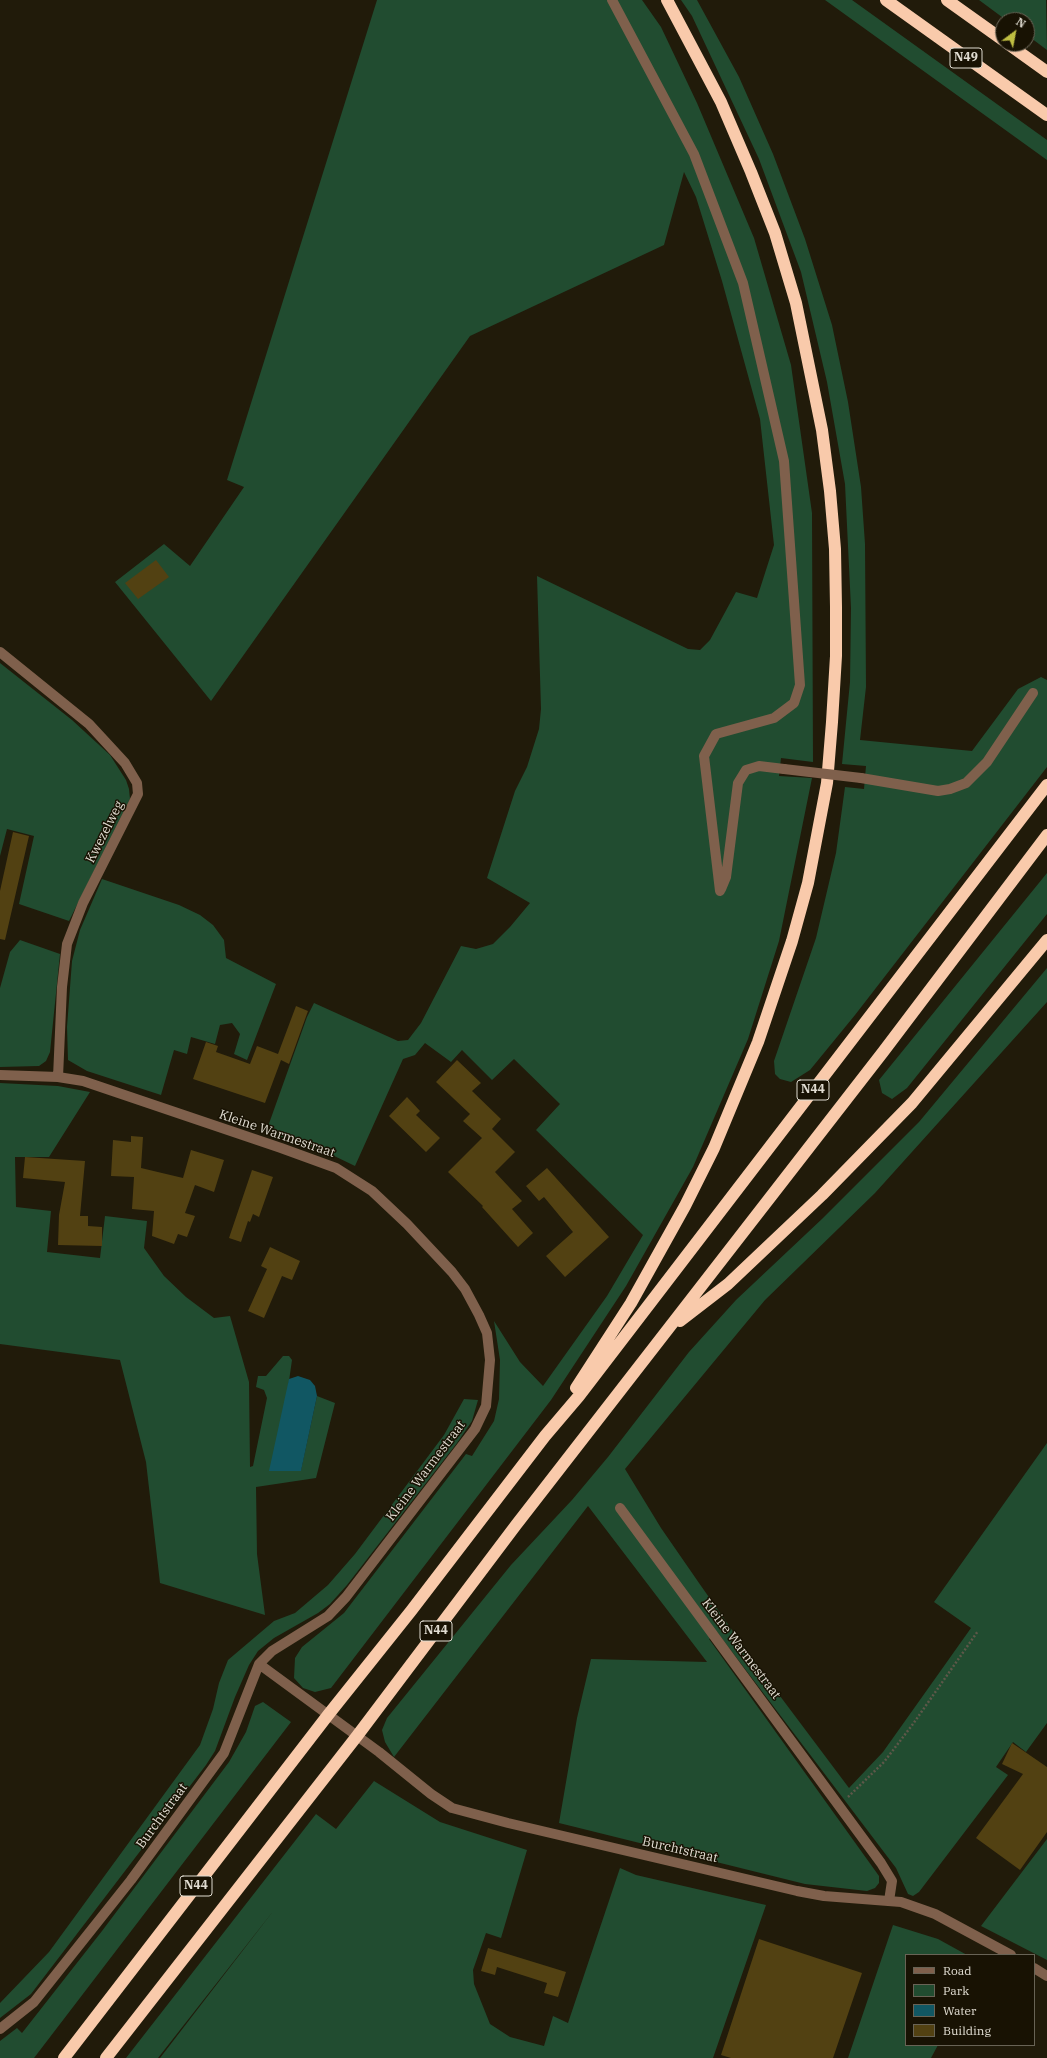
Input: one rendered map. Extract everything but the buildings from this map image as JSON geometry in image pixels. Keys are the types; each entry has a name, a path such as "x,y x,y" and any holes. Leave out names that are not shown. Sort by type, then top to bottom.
{"highway":[{"path":"545,1436 607,1341 657,1257 707,1161 739,1093 777,990 808,883 827,783 836,656 835,549 822,430 796,303 775,233 721,102 667,0"},
{"name":"N49","path":"886,0 1047,115"},
{"name":"N49","path":"947,0 995,34"},
{"path":"1019,52 1047,72"},
{"name":"N44","path":"64,2058 545,1436 579,1396 1047,785"},
{"path":"666,1332 883,1052 1047,835"},
{"name":"N44","path":"106,2058 357,1736 516,1526 666,1332 728,1284 842,1175 912,1103 1047,940"}],"street":[{"path":"612,0 694,154 743,283 784,462 800,685 794,702 774,718 716,734 704,756 720,891 726,877 738,783 746,770 759,766 861,778 938,791 950,789 966,783 987,762 1033,693"},
{"name":"Kwezelweg","path":"0,652 89,724 125,763 137,783 138,794 83,903 67,944 62,987 58,1077"},
{"name":"Kleine Warmestraat","path":"0,1075 58,1077 91,1084 336,1168 372,1191 388,1205 452,1272 465,1289 487,1333 490,1360 489,1385 486,1406 475,1429 346,1596 328,1616 272,1651 259,1664"},
{"name":"Kleine Warmestraat","path":"620,1508 840,1805 892,1881 889,1901"},
{"path":"259,1664 328,1715"},
{"name":"Burchtstraat","path":"0,2029 34,2002 131,1880 224,1753 259,1664"},
{"name":"Burchtstraat","path":"328,1715 431,1794 452,1808 797,1891 824,1896 900,1902 935,1914 1009,1954"},
{"path":"1035,1969 1047,1976"}],"path":[{"path":"840,1805 888,1756 913,1724 978,1631"}],"green space":[{"path":"377,0 642,0 661,27 697,103 754,238 791,365 812,513 813,762 781,758 779,776 812,778 779,941 748,1039 693,1167 626,1286 551,1400 331,1688 315,1692 303,1688 294,1678 295,1658 302,1647 344,1613 466,1454 472,1456 494,1421 499,1399 500,1360 494,1321 520,1362 543,1386 607,1296 643,1235 536,1130 560,1104 514,1059 492,1080 462,1050 451,1062 425,1043 415,1055 403,1059 355,1166 326,1152 266,1132 307,1017 314,1003 398,1041 408,1040 421,1023 461,946 476,949 493,944 510,927 530,903 487,878 515,791 527,767 539,729 541,709 537,576 688,649 700,650 710,640 736,592 757,598 774,545 760,419 722,281 696,197 684,172 664,245 470,336 211,701 115,582 164,544 190,566 244,487 227,480"},
{"path":"681,0 697,0 739,77 773,154 805,239 832,325 848,402 861,487 865,544 866,687 860,740 972,751 1018,689 1041,677 1047,680 1047,767 855,1015 810,1070 791,1082 780,1079 775,1074 774,1061 816,938 836,853 845,787 864,789 866,766 842,764 850,682 851,608 845,484 827,382 801,272 759,159 692,16"},
{"path":"825,0 852,0 1047,140 1047,160"},
{"path":"979,0 1046,0 1047,50 1035,41 1035,12 995,12"},
{"path":"0,663 72,720 110,755 126,780 129,789 130,799 69,921 19,904 34,836 7,829 0,856"},
{"path":"1047,873 1047,914 907,1088 892,1099 882,1093 879,1080"},
{"path":"102,879 179,905 200,915 213,925 224,940 226,958 276,984 247,1060 234,1054 240,1034 232,1023 220,1025 215,1044 191,1037 187,1054 174,1050 161,1095 87,1071 68,1060 67,1027 72,961 80,930"},
{"path":"20,940 60,954 50,1052 46,1061 39,1066 0,1067 0,988 10,952"},
{"path":"1047,968 1047,1002 875,1193 765,1300 625,1469 661,1528 753,1660 849,1788 883,1752 971,1628 934,1602 1047,1443 1047,1723 1026,1752 1013,1742 996,1767 1008,1775 919,1892 913,1896 908,1894 896,1868 717,1632 709,1639 879,1876 879,1883 875,1888 867,1891 805,1884 559,1823 577,1718 591,1659 707,1662 588,1506 394,1757 385,1742 382,1730 387,1718 511,1565 572,1500 608,1457 689,1352 736,1300 823,1218 919,1122"},
{"path":"0,1083 58,1086 90,1092 49,1157 15,1157 16,1207 51,1211 47,1252 100,1258 105,1216 147,1221 144,1248 164,1276 186,1297 214,1318 230,1316 249,1382 250,1467 253,1466 267,1398 264,1390 256,1387 258,1376 266,1376 283,1356 289,1356 292,1360 288,1388 301,1470 317,1396 335,1403 316,1478 256,1487 257,1554 265,1615 160,1583 146,1462 120,1360 0,1344"},
{"path":"464,1399 478,1400 472,1421 457,1443 347,1585 330,1604 318,1613 274,1638 258,1651 249,1665 235,1697 215,1751 206,1765 31,1994 0,2018 0,2003 49,1952 200,1745 213,1709 219,1683 228,1660 274,1621 295,1613 328,1585 355,1554 444,1435"},
{"path":"263,1702 291,1722 34,2058 0,2058 0,2041 17,2028 22,2033 102,1931 229,1762 246,1732 255,1706"},
{"path":"374,1781 440,1822 527,1850 501,1938 486,1933 473,1970 474,1984 490,2024 510,2037 544,2046 553,2016 568,2023 620,1868 636,1875 766,1905 713,2058 160,2058 274,1910 158,2058 126,2058 316,1814 336,1829"},
{"path":"1047,1839 1047,1960 981,1926"},
{"path":"893,1925 938,1939 965,1954 905,1954 905,2046 937,2046 931,2058 848,2058"}],"water":[{"path":"298,1376 310,1380 315,1386 317,1396 301,1471 269,1471 289,1379"}]}
